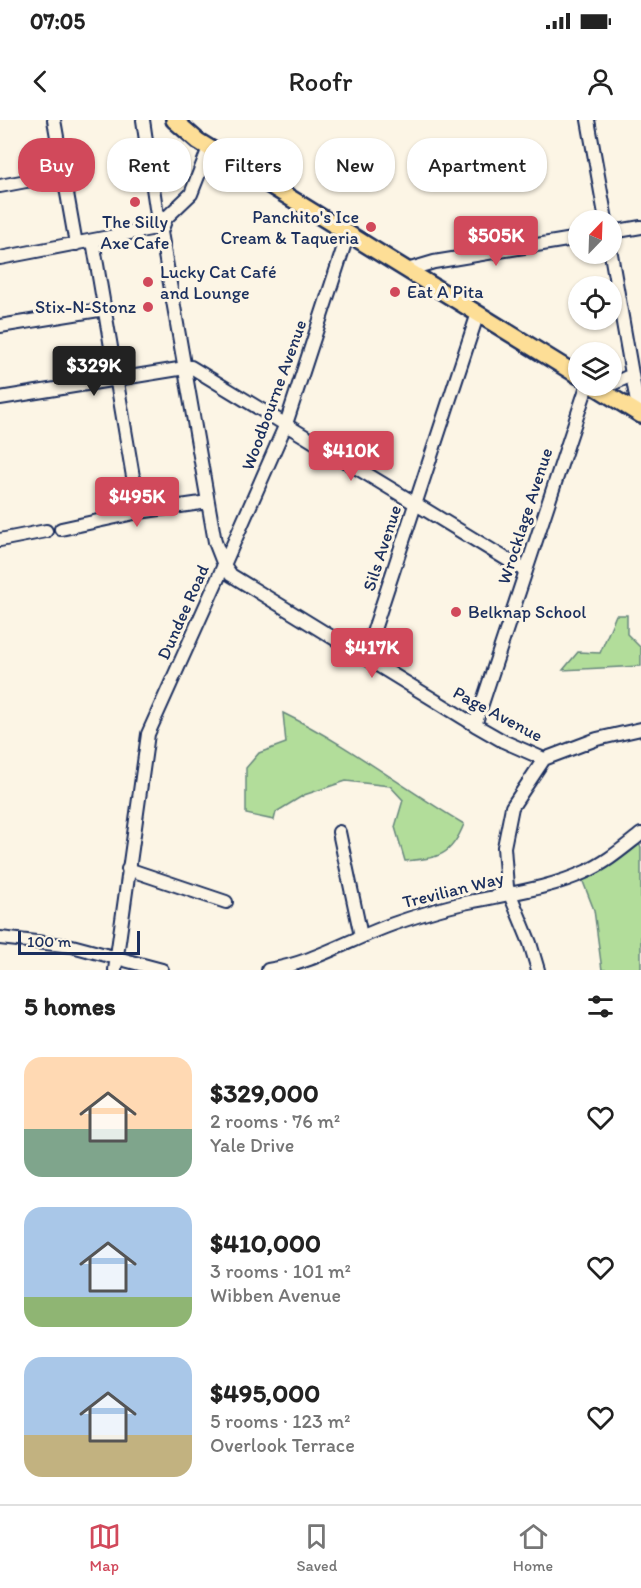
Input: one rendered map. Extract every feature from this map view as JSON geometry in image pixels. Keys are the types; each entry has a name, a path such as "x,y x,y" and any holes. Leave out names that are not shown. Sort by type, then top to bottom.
{"main road":[{"path":"174,120 183,130 203,144"},
{"path":"280,192 568,369"},
{"path":"614,396 640,415"}],"street":[{"path":"54,120 57,138"},
{"name":"Dundee Road","path":"115,964 148,734 224,565 215,542 183,367 162,226 157,215 143,120"},
{"path":"588,120 604,210"},
{"path":"0,258 162,226 190,194 203,163"},
{"path":"0,186 18,183"},
{"path":"66,192 76,244"},
{"path":"622,230 641,227"},
{"name":"Woodbourne Avenue","path":"224,565 286,424 348,234"},
{"path":"407,270 434,262 568,240"},
{"path":"93,241 139,512"},
{"path":"614,264 636,379 640,415"},
{"path":"0,326 105,309"},
{"name":"Sils Avenue","path":"365,657 478,313"},
{"path":"0,398 183,367 200,371 526,571"},
{"name":"Wrocklage Avenue","path":"475,725 526,571 596,396"},
{"path":"61,529 139,512 208,502"},
{"path":"0,540 46,531"},
{"name":"Page Avenue","path":"224,565 231,575 475,725 503,741 544,759"},
{"path":"538,970 530,943 510,894 504,847 513,807 544,759 597,739 641,729"},
{"path":"339,832 361,936"},
{"name":"Trevilian Way","path":"268,970 318,958 361,936 444,907 562,881 587,871 614,856 641,834"},
{"path":"128,869 226,902"},
{"path":"0,938 72,946 115,964 162,970"}],"green space":[{"path":"616,615 627,615 627,634 641,648 641,666 563,670 578,652 600,653"},
{"path":"283,713 330,738 464,824 454,843 435,857 405,861 395,827 403,800 390,786 346,781 304,795 276,812 274,820 246,814 246,768 259,753 286,743"},
{"path":"638,843 641,847 641,970 602,970 594,910 582,879"}],"place":[{"name":"The Silly Axe Cafe","path":"135,202"},
{"name":"Panchito's Ice Cream & Taqueria","path":"371,227"},
{"name":"Lucky Cat Café and Lounge","path":"148,282"},
{"name":"Eat A Pita","path":"395,292"},
{"name":"Stix-N-Stonz","path":"148,307"},
{"name":"Belknap School","path":"456,612"}]}
